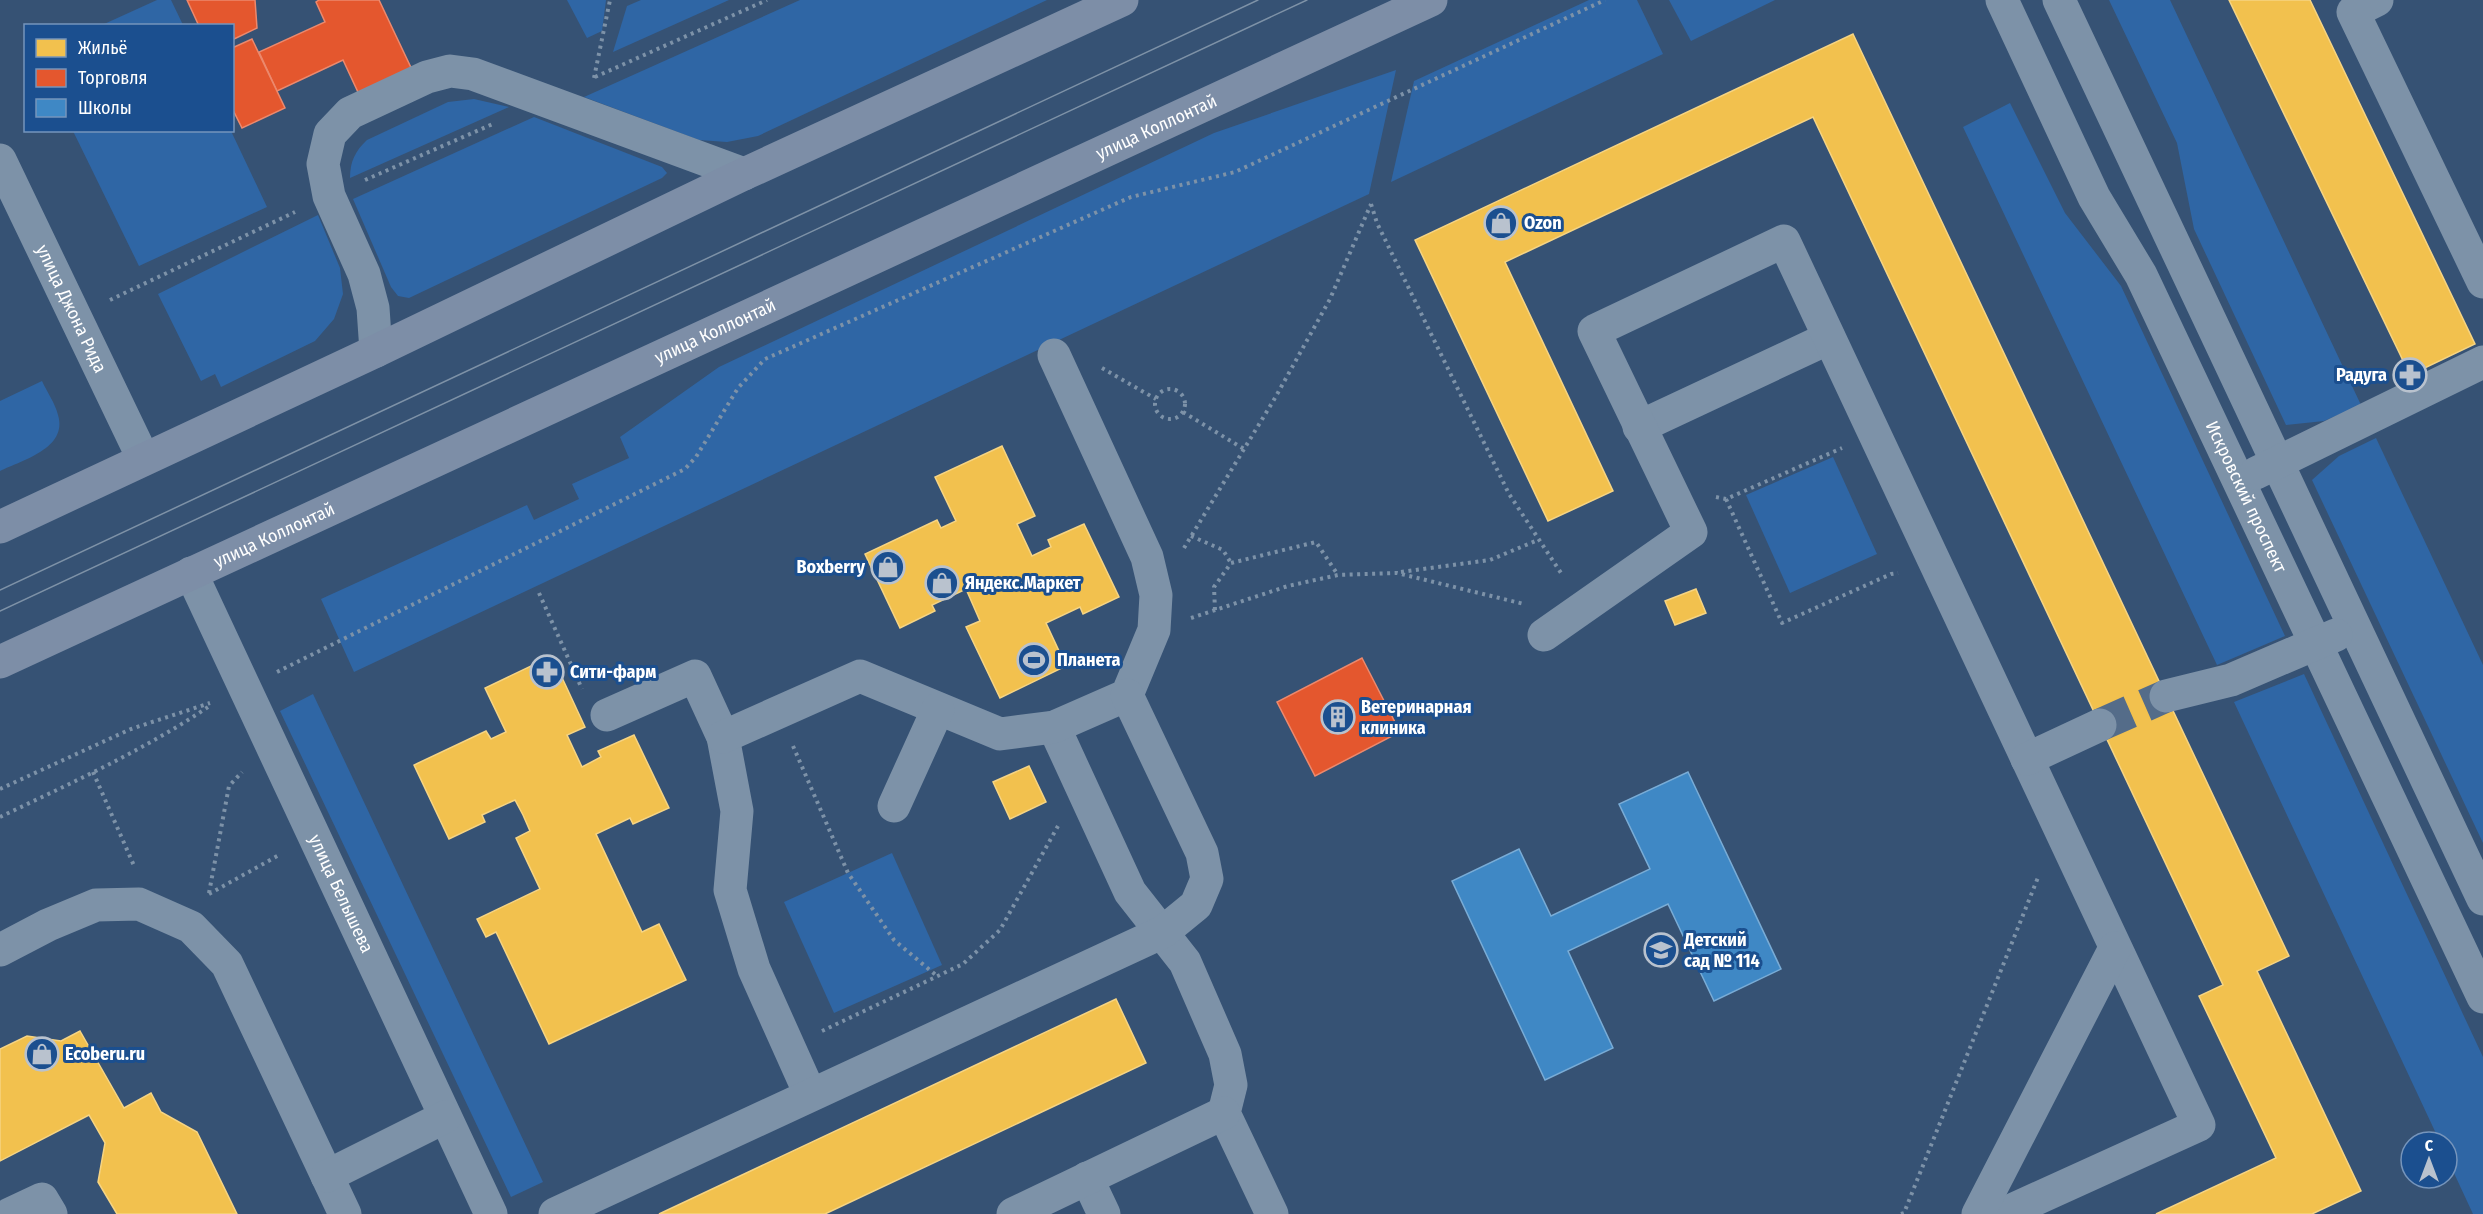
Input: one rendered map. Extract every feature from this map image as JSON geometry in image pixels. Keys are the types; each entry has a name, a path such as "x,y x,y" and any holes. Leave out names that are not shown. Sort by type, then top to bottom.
{"main road":[{"path":"0,527 143,458 376,351 744,174 1122,0"},
{"name":"улица Коллонтай","path":"0,662 1431,0"}],"street":[{"name":"Искровский проспект","path":"2002,0 2094,197 2141,275 2483,997"},
{"path":"2059,0 2483,899"},
{"path":"2377,0 2353,12 2483,282"},
{"path":"376,351 373,308 364,274 329,196 323,164 330,134 350,113 427,77 450,71 473,74 744,174"},
{"name":"улица Джона Рида","path":"0,160 143,458"},
{"path":"1544,635 1690,532 1594,331 1784,242 2199,1125 2003,1214"},
{"path":"1639,427 1829,338"},
{"path":"723,737 860,676 1000,734 1054,727 1126,695 1154,630 1156,595 1147,557 1053,355"},
{"path":"2240,481 2483,362"},
{"name":"улица Белышева","path":"191,573 231,694 446,1117 491,1214"},
{"path":"2166,696 2231,680 2353,627"},
{"path":"597,707 695,676 723,737 736,811 730,890 754,969 810,1094"},
{"path":"555,1214 1163,932 1196,905 1207,879 1202,853 1126,695"},
{"path":"894,806 938,709"},
{"path":"2027,759 2100,725"},
{"path":"1054,727 1130,891 1185,962 1226,1054 1230,1084 1224,1113 1272,1214"},
{"path":"0,950 48,925 96,905 139,904 191,927 227,964 345,1214"},
{"path":"1978,1214 2115,948"},
{"path":"1013,1214 1224,1113"},
{"path":"327,1176 446,1117"},
{"path":"1088,1178 1104,1214"},
{"path":"10,1214 42,1199 51,1214"}],"path":[{"path":"594,78 610,0"},
{"path":"104,303 329,196 767,0"},
{"path":"0,817 179,727 231,694 685,469 696,457 738,388 765,359 1131,197 1206,181 1235,172 1605,0"},
{"path":"1156,595 1275,398 1330,299 1371,204 1377,223 1509,494 1578,611"},
{"path":"1097,365 1156,399"},
{"path":"1168,389 1177,390 1183,396 1185,403 1183,412 1177,417 1169,418 1161,415 1156,408 1156,399 1161,392 1168,389"},
{"path":"1183,412 1244,448"},
{"path":"1669,487 1726,500 1874,433"},
{"path":"1726,500 1782,623 1891,574 1938,570"},
{"path":"1191,536 1223,550 1231,563"},
{"path":"1154,630 1288,586 1338,574 1397,573 1490,560 1538,540"},
{"path":"1215,610 1214,587 1231,563 1316,542 1338,574"},
{"path":"1397,573 1578,611"},
{"path":"539,593 597,707"},
{"path":"0,789 131,729 231,694"},
{"path":"779,712 848,873 894,940 937,976"},
{"path":"191,927 209,894 229,786 249,765"},
{"path":"93,772 135,869 139,904"},
{"path":"789,1047 963,964 1000,930 1081,786"},
{"path":"1903,1213 2058,826"},
{"path":"209,894 289,850"}],"shaded area":[{"path":"157,0 171,0 183,24 104,24"},
{"path":"567,0 606,0 602,31 587,38"},
{"path":"641,0 729,0 613,52 627,6"},
{"path":"800,0 1047,0 758,136 727,142 699,140 584,97"},
{"path":"1589,0 1637,0 1663,54 1391,182 1414,81"},
{"path":"1669,0 1775,0 1691,41"},
{"path":"2109,0 2170,0 2361,405 2324,421 2286,425 2194,229 2177,143"},
{"path":"1396,70 1369,194 354,672 321,599 527,505 534,520 579,499 572,484 629,458 620,437 719,367 1214,133"},
{"path":"474,99 509,107 350,178 354,157 367,140 448,102"},
{"path":"2010,103 2065,213 2121,286 2285,636 2217,665 1963,127"},
{"path":"534,117 662,167 667,173 662,178 409,298 398,296 391,287 353,199"},
{"path":"73,132 231,132 267,207 139,266"},
{"path":"318,215 340,268 343,294 334,319 315,341 221,387 215,374 201,381 158,294"},
{"path":"42,381 58,415 59,426 56,436 41,451 0,471 0,401"},
{"path":"2376,438 2483,665 2483,843 2312,480 2339,456"},
{"path":"1833,457 1877,554 1790,593 1746,495"},
{"path":"2304,674 2483,1057 2483,1214 2473,1214 2459,1184 2459,1130 2434,1130 2234,702"},
{"path":"313,694 543,1182 511,1197 280,711"},
{"path":"892,853 942,965 834,1013 784,902"}],"building: Жильё":[{"path":"2229,0 2310,0 2475,344 2410,375"},
{"path":"1853,34 2289,956 2257,971 2361,1191 2312,1214 2156,1214 2276,1158 2199,996 2223,985 1813,117 1505,262 1613,491 1548,521 1415,240"},
{"path":"1002,446 1035,516 1017,524 1032,556 1051,547 1048,540 1084,524 1119,597 1083,614 1080,607 1046,623 1066,666 1000,698 966,627 980,621 966,589 932,605 935,611 900,628 865,554 937,520 941,528 956,521 935,477"},
{"path":"1696,589 1706,613 1675,625 1665,601"},
{"path":"552,656 585,727 567,735 582,767 601,757 598,751 634,735 669,808 633,824 630,818 596,834 642,932 659,924 686,980 549,1044 496,932 486,937 477,919 540,889 516,838 530,831 523,815 515,800 482,815 485,822 449,839 414,765 486,731 491,739 506,732 485,688"},
{"path":"1029,766 1046,802 1010,819 993,782"},
{"path":"1116,999 1146,1063 825,1214 659,1214"},
{"path":"80,1031 124,1108 151,1093 161,1112 197,1132 237,1214 117,1214 98,1182 105,1143 89,1115 0,1161 0,1049 27,1036 61,1041"}],"building: Торговля":[{"path":"187,0 255,0 257,28 234,39 234,24 198,24"},
{"path":"319,0 379,0 423,93 370,118 343,60 277,91 259,52 325,22 316,2"},
{"path":"252,39 285,108 242,128 234,112 234,47"},
{"name":"Ветеринарная клиника","path":"1362,658 1400,732 1315,776 1277,702"}],"building: Школы":[{"path":"1688,772 1781,969 1714,1001 1668,904 1568,951 1613,1048 1545,1080 1452,881 1519,849 1551,916 1650,869 1619,804"}],"tunnel":[{"path":"2100,725 2166,696"}],"tram line":[{"path":"0,590 1258,0"},
{"path":"0,611 1307,0"}],"place":[{"name":"Ozon","path":"1501,223"},
{"name":"Радуга","path":"2410,375"},
{"name":"Boxberry","path":"888,567"},
{"name":"Яндекс.Маркет","path":"942,583"},
{"name":"Планета","path":"1034,660"},
{"name":"Сити-фарм","path":"547,672"},
{"name":"Ветеринарная клиника","path":"1338,717"},
{"name":"Детский сад № 114","path":"1661,950"},
{"name":"Ecoberu.ru","path":"42,1054"}]}
